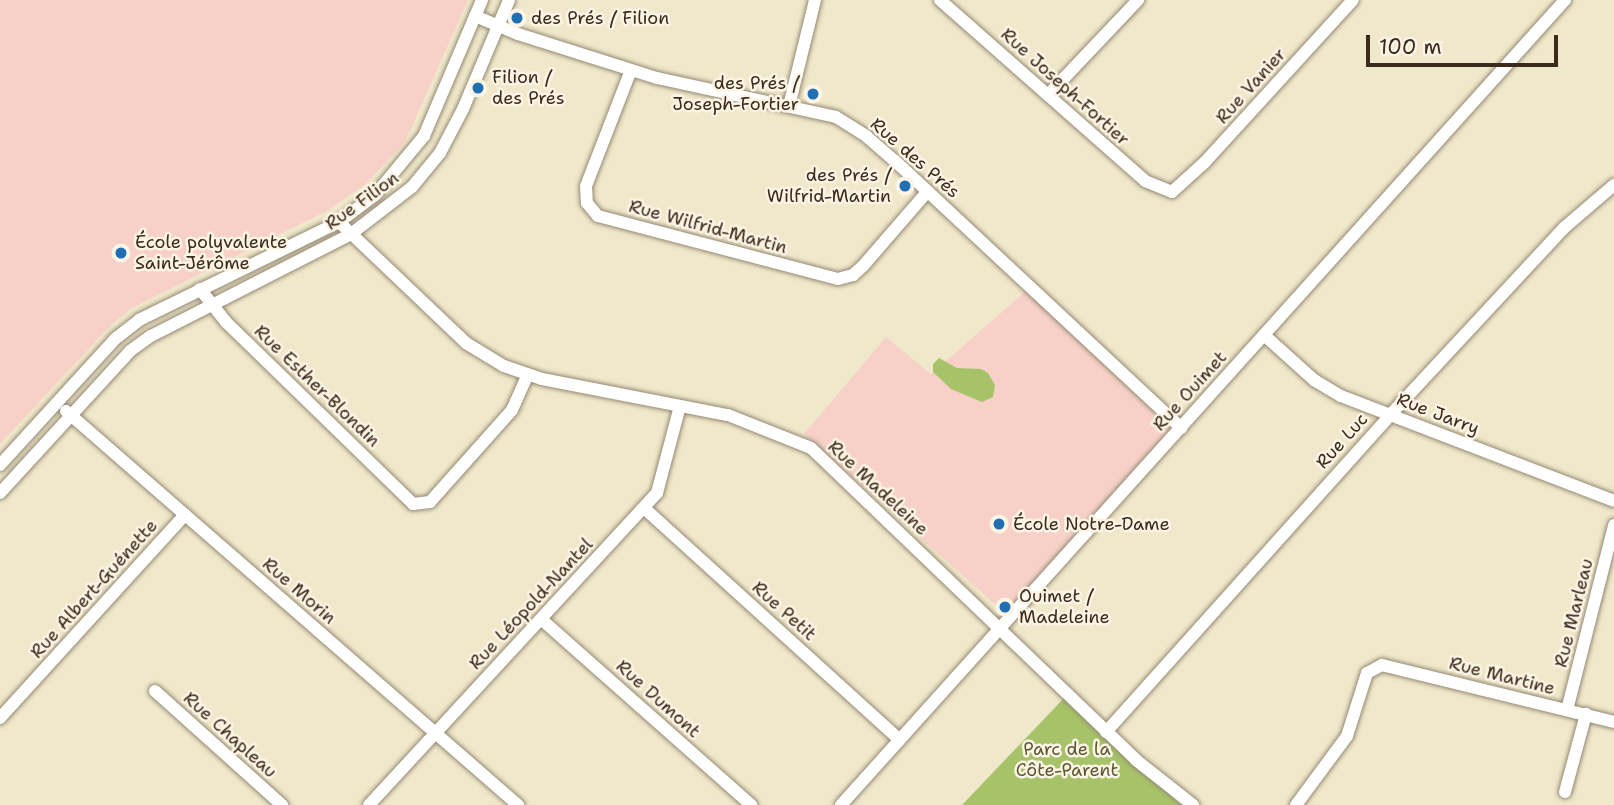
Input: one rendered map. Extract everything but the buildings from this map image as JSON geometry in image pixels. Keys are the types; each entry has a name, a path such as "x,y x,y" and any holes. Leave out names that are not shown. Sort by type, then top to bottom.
{"street":[{"name":"Rue Filion","path":"0,465 115,339 139,320 339,222 375,195 424,136 482,0"},
{"name":"Rue Filion","path":"0,493 130,351 151,336 351,234 412,187 442,150 509,0"},
{"path":"789,106 815,0"},
{"name":"Rue Joseph-Fortier","path":"940,0 1145,181 1172,192"},
{"path":"1048,95 1138,0"},
{"name":"Rue Vanier","path":"1172,192 1205,162 1353,0"},
{"name":"Rue Ouimet","path":"841,805 1565,0"},
{"name":"Rue des Prés","path":"475,16 498,27 631,70 836,117 866,136 928,191 1181,428"},
{"name":"Rue Wilfrid-Martin","path":"631,70 586,186 587,203 598,216 838,279 853,275 863,266 928,191"},
{"path":"424,136 442,150"},
{"name":"Rue Luc","path":"1107,732 1391,414 1565,227 1614,185"},
{"name":"Rue Madeleine","path":"339,222 466,344 504,366 528,374 728,415 811,448 1107,732 1156,777 1193,805"},
{"name":"Rue Esther-Blondin","path":"200,289 212,306 413,504 430,502 512,410 528,374"},
{"name":"Rue Jarry","path":"1264,335 1314,380 1341,396 1614,501"},
{"name":"Rue Morin","path":"58,404 518,805"},
{"name":"Rue Léopold-Nantel","path":"369,805 657,493 680,406"},
{"name":"Rue Petit","path":"644,508 900,740"},
{"name":"Rue Albert-Guénette","path":"0,718 185,515"},
{"name":"Rue Marleau","path":"1567,710 1614,525"},
{"name":"Rue Dumont","path":"541,619 751,805"},
{"name":"Rue Martine","path":"1296,805 1347,736 1367,673 1382,665 1614,722"},
{"name":"Rue Chapleau","path":"155,691 282,805"},
{"path":"1565,792 1586,714"}],"shaded area":[{"name":"École polyvalente Saint-Jérôme","path":"0,0 468,0 405,142 366,184 327,211 132,308 111,325 0,444"},
{"name":"École Notre-Dame","path":"1027,290 1176,433 1007,615 804,434 886,337 931,374"}],"green space":[{"path":"939,358 957,368 981,369 988,373 995,385 993,397 982,402 951,389 933,372 933,364"},
{"name":"Parc de la Côte-Parent","path":"1065,697 1107,735 1181,805 962,805"}],"place":[{"name":"des Prés / Filion","path":"517,18"},
{"name":"Filion / des Prés","path":"478,88"},
{"name":"des Prés / Joseph-Fortier","path":"813,94"},
{"name":"des Prés / Wilfrid-Martin","path":"905,186"},
{"name":"École polyvalente Saint-Jérôme","path":"121,253"},
{"name":"École Notre-Dame","path":"999,524"},
{"name":"Ouimet / Madeleine","path":"1005,607"}]}
